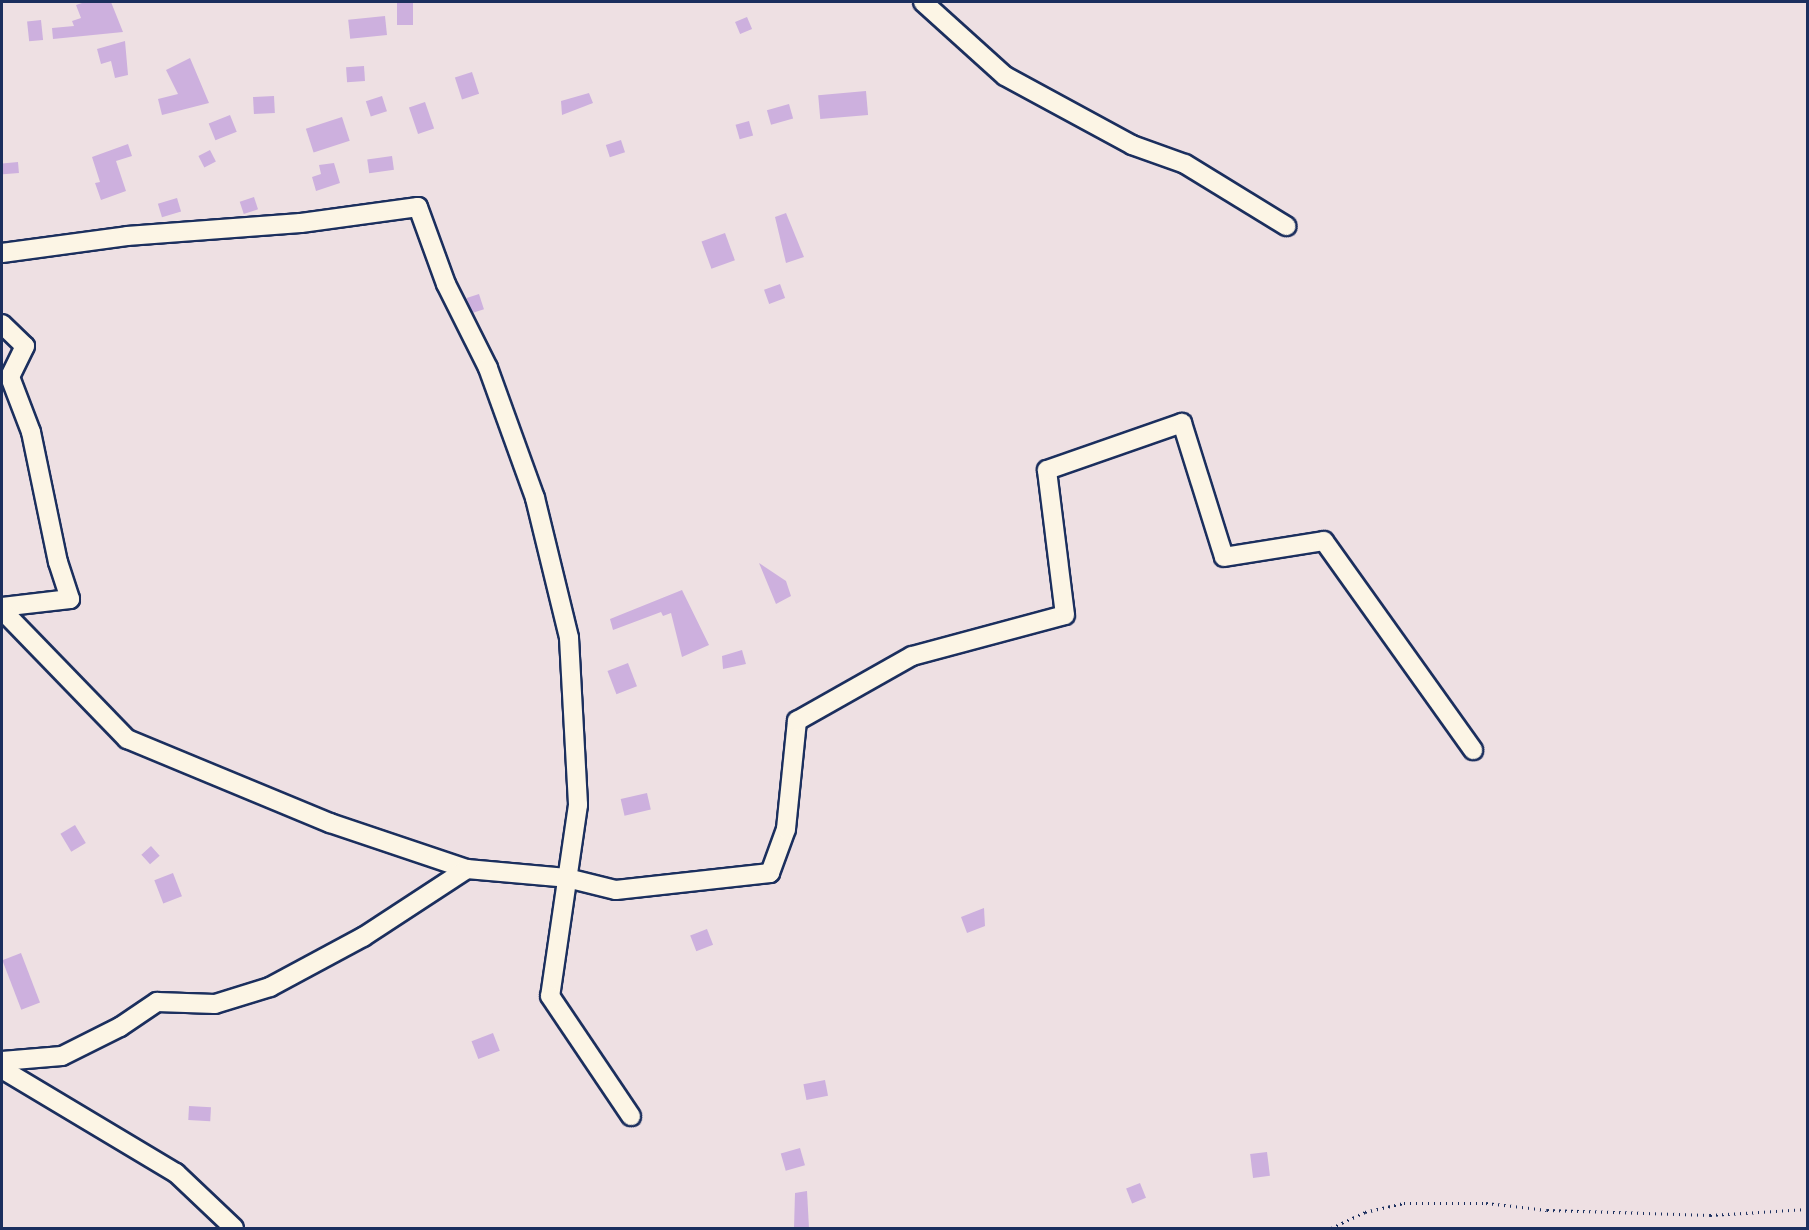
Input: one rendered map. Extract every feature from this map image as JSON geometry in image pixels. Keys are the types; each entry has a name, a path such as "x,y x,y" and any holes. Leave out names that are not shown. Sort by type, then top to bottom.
{"street":[{"path":"923,2 1005,76 1132,145 1185,164 1286,226"},
{"path":"2,253 127,236 301,223 418,207 446,284 488,368 535,498 569,638 578,805 550,996 631,1116"},
{"path":"2,324 26,346 10,378 31,432 58,562 70,599 2,609"},
{"path":"2,609 127,739 330,823 466,869 567,878 616,890 770,873 786,829 797,721 912,656 1065,615 1047,470 1182,423 1224,557 1324,542 1473,750"},
{"path":"2,1061 62,1056 120,1027 157,1002 215,1004 270,987 363,937 466,869"},
{"path":"2,1069 176,1173 234,1228"}],"path":[{"path":"1330,1228 1365,1212 1404,1203 1486,1203 1547,1210 1710,1215 1808,1209"}],"building":[{"path":"85,2 111,2 123,32 53,39 52,28 74,26 72,21 81,18 76,5"},
{"path":"397,2 413,2 413,25 397,25"},
{"path":"385,16 387,35 350,39 348,20"},
{"path":"747,17 752,29 740,34 735,22"},
{"path":"41,20 43,40 29,41 27,21"},
{"path":"125,41 128,75 115,78 111,61 101,64 97,49"},
{"path":"190,58 209,103 162,115 158,99 178,94 166,70"},
{"path":"364,66 365,81 347,82 346,67"},
{"path":"472,72 479,94 462,99 455,78"},
{"path":"866,91 868,115 820,119 818,95"},
{"path":"589,93 593,103 562,115 561,101"},
{"path":"274,96 275,113 254,114 253,97"},
{"path":"382,96 387,111 371,116 366,101"},
{"path":"425,102 434,128 418,134 409,108"},
{"path":"789,104 793,118 771,125 767,110"},
{"path":"230,115 237,132 215,140 209,124"},
{"path":"342,117 350,141 314,153 306,129"},
{"path":"749,121 753,135 740,139 736,125"},
{"path":"621,140 625,152 610,157 606,145"},
{"path":"128,144 132,156 116,161 126,191 101,200 95,183 100,182 92,157"},
{"path":"210,150 216,162 204,167 198,156"},
{"path":"392,156 394,170 369,173 367,159"},
{"path":"18,162 19,173 3,174 2,163"},
{"path":"334,163 340,183 316,191 312,177 321,174 319,165"},
{"path":"254,197 258,209 244,214 240,202"},
{"path":"177,198 181,211 162,217 158,204"},
{"path":"786,213 804,257 786,263 775,217"},
{"path":"725,233 735,260 711,269 702,242"},
{"path":"780,284 785,298 769,304 764,290"},
{"path":"479,294 484,309 472,313 467,298"},
{"path":"759,563 786,581 791,596 776,604"},
{"path":"682,590 709,645 682,657 671,613 663,616 661,612 613,630 610,619"},
{"path":"742,650 746,664 723,669 722,656"},
{"path":"628,663 637,686 616,694 607,671"},
{"path":"647,793 651,810 625,816 621,799"},
{"path":"75,825 86,843 71,852 60,834"},
{"path":"151,846 160,856 150,864 141,855"},
{"path":"173,873 182,896 163,904 154,880"},
{"path":"984,908 985,926 967,933 961,917"},
{"path":"707,929 713,945 696,951 690,935"},
{"path":"21,953 40,1002 21,1010 2,960"},
{"path":"493,1033 500,1051 478,1059 472,1041"},
{"path":"825,1080 828,1096 806,1100 803,1084"},
{"path":"189,1106 211,1107 210,1121 188,1120"},
{"path":"800,1148 805,1165 786,1171 781,1154"},
{"path":"1267,1152 1270,1176 1253,1178 1250,1154"},
{"path":"1140,1183 1146,1198 1132,1203 1126,1189"},
{"path":"807,1191 809,1228 794,1228 795,1193"}]}
